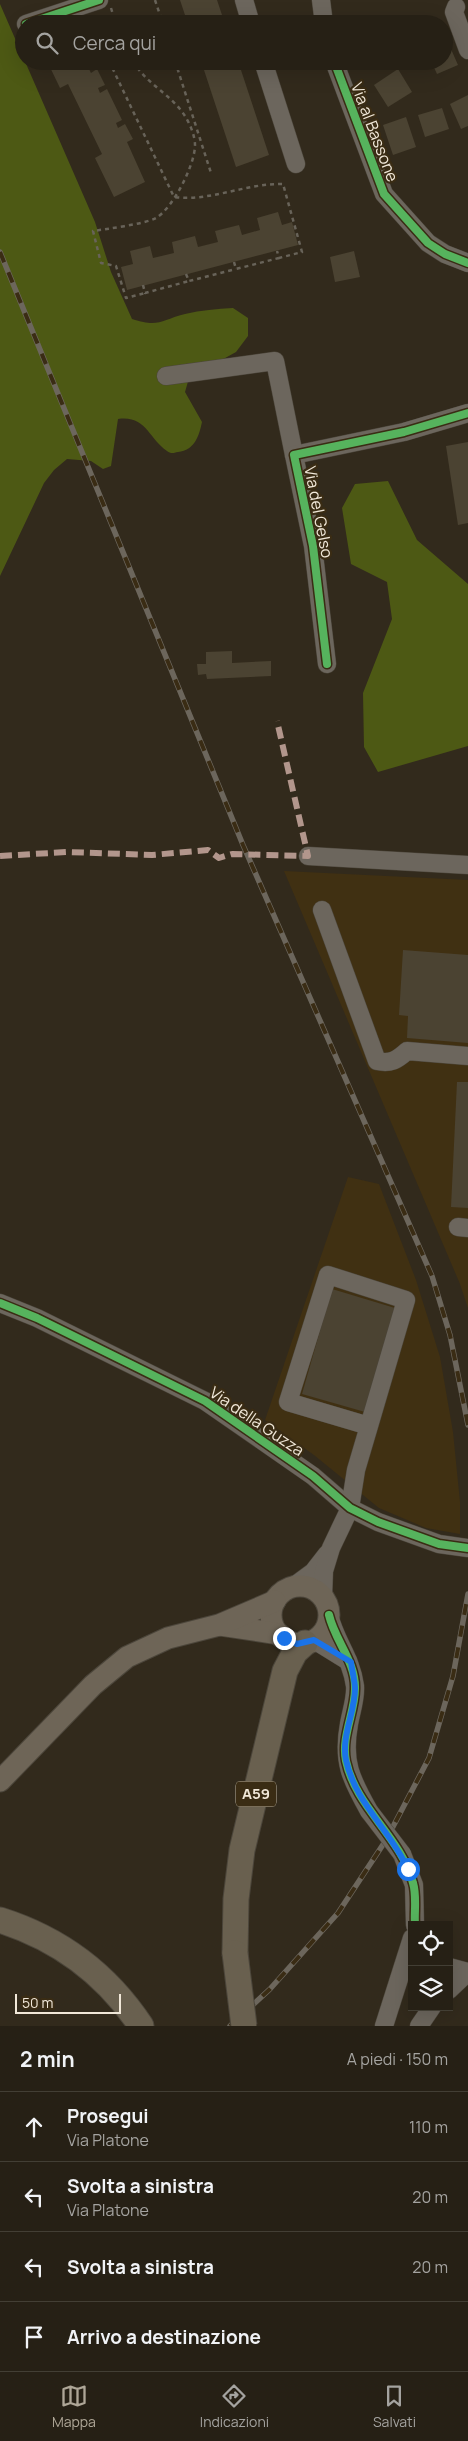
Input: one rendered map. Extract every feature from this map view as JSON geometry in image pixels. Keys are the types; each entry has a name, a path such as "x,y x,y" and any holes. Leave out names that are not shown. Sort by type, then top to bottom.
{"highway":[{"name":"A59","path":"244,2026 235,1953 236,1899 242,1850 285,1671 295,1652 310,1642"},
{"path":"0,1920 56,1942 107,1983 124,2000 140,2025"}],"main road":[{"path":"219,1625 278,1634 290,1642 310,1642 325,1629 326,1606 310,1588 294,1586 280,1594 275,1601 272,1618 278,1634"},
{"path":"0,1781 93,1685 127,1657 168,1638 219,1625 275,1601"}],"street":[{"path":"244,0 248,15"},
{"path":"321,0 323,15"},
{"path":"59,15 105,2"},
{"path":"456,7 454,12 468,50"},
{"path":"266,70 296,164"},
{"name":"Via al Bassone","path":"337,70 384,194 428,243 445,254 468,263"},
{"path":"166,376 275,361 294,455"},
{"name":"Via del Gelso","path":"327,664 313,546 294,455 404,432 468,414"},
{"path":"308,856 468,865"},
{"path":"322,910 377,1061 388,1063 398,1059 407,1050 468,1056"},
{"path":"369,1426 288,1402 328,1275 406,1300 369,1426 356,1470 350,1508 332,1548 324,1572 326,1606 336,1638 351,1662 355,1689 346,1759 354,1785 369,1811 402,1854 414,1885 415,1921"},
{"name":"Via della Guzza","path":"0,1303 37,1318 205,1401 313,1476 350,1508 378,1522 439,1544 468,1548"},
{"path":"294,1586 313,1572 332,1548"},
{"path":"310,1642 351,1662"},
{"path":"384,2026 408,1957"},
{"path":"453,1968 468,1972"},
{"path":"453,1986 468,1972"},
{"path":"419,2026 429,2011"}],"path":[{"path":"155,0 160,15"},
{"path":"105,2 112,15"},
{"path":"113,70 174,196"},
{"path":"139,70 144,77 179,108 192,132 195,145 192,161 166,209 155,218 93,232 101,264 116,266 126,298 302,252 283,184 254,185 195,198 174,196"},
{"path":"178,70 211,173"},
{"path":"277,251 278,258"},
{"path":"234,262 236,269"},
{"path":"186,274 188,281"},
{"path":"143,285 145,293"}],"shaded area":[{"path":"284,871 468,880 468,1308 460,1284"},
{"path":"348,1177 379,1184 416,1280 440,1357 453,1432 460,1502 460,1534 426,1528 379,1508 314,1455 265,1420"}],"green space":[{"path":"0,4 15,38 15,70 29,70 95,222 111,272 132,319 154,323 191,313 233,308 248,318 248,336 236,352 189,378 185,392 202,422 198,437 192,445 184,451 170,453 141,424 127,419 118,419 111,466 103,469 91,461 67,459 54,470 44,483 0,576"},
{"path":"388,481 417,540 468,584 468,746 378,772 364,747 363,693 392,619 387,582 351,564 342,508 355,484"}],"building":[{"path":"180,0 217,0 222,15 185,15"},
{"path":"453,54 458,65 453,67"},
{"path":"51,70 90,70 91,73 98,70 105,85 98,88 100,93 107,89 122,120 116,123 118,128 125,124 133,139 127,142 145,182 114,197 95,158 102,154 68,84 60,88"},
{"path":"204,70 241,70 269,155 236,167"},
{"path":"399,70 412,92 388,107 374,85"},
{"path":"435,70 446,70 437,74"},
{"path":"468,95 468,126 461,129 450,104"},
{"path":"442,108 449,129 425,137 418,115"},
{"path":"406,117 416,147 393,155 383,125"},
{"path":"278,212 282,225 292,222 298,245 127,290 121,267 133,264 130,251 150,246 153,258 174,253 172,242 195,236 198,247 218,242 215,231 239,225 242,235 260,230 257,218"},
{"path":"354,251 360,277 335,282 330,257"},
{"path":"468,442 468,523 458,525 446,446"},
{"path":"232,651 232,663 271,661 271,676 207,679 206,674 198,675 197,664 206,664 206,652"},
{"path":"403,950 468,955 468,1043 407,1038 408,1016 399,1015"},
{"path":"457,1082 468,1082 468,1208 451,1207"},
{"path":"332,1289 395,1308 365,1412 302,1394"}],"railway":[{"path":"0,252 243,845 432,1276 450,1335 468,1425"},
{"path":"230,2026 270,1989 338,1913 386,1840 429,1758 453,1676 468,1594"}],"marked path":[{"path":"0,856 67,852 152,855 208,850 219,858 232,854 308,856 277,721"}],"cycle path":[{"path":"53,15 99,0"},
{"path":"337,70 384,194 428,243 445,254 468,263"},
{"path":"327,664 313,546 294,455 404,432 468,413"},
{"path":"0,1303 37,1318 205,1401 313,1476 350,1508 378,1522 439,1544 468,1548"},
{"path":"329,1615 349,1661 354,1679 353,1707 345,1743 346,1761 351,1778 359,1793 399,1851 407,1866 414,1888 415,1921"}],"route":[{"path":"284,1638 297,1644 314,1640 351,1662 355,1689 348,1728 346,1759 354,1785 369,1811 402,1854 408,1869"}]}
